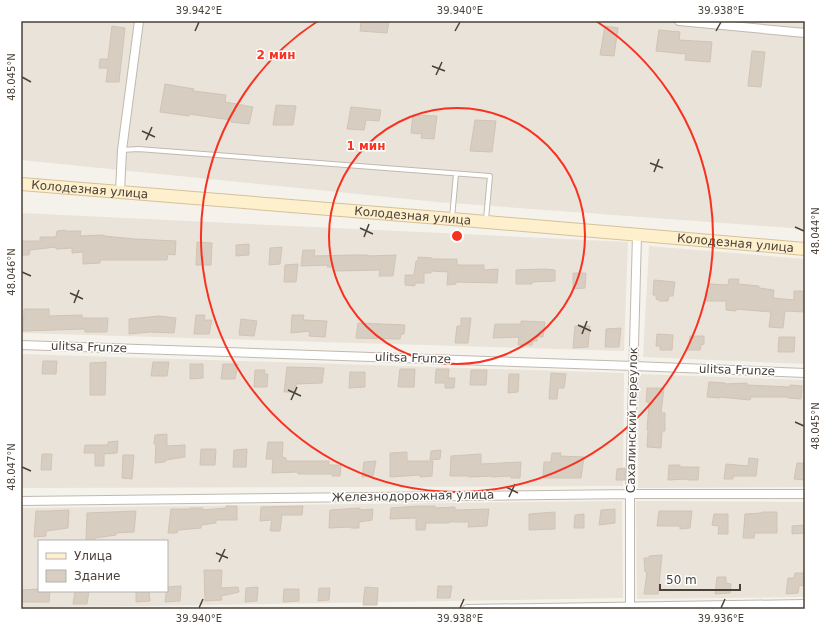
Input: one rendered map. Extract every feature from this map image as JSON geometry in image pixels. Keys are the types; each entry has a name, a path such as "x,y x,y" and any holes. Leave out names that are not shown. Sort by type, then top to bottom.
{"main road":[{"name":"Колодезная улица","path":"21,184 805,249"}],"street":[{"path":"120,192 122,150 139,21"},
{"path":"679,21 805,33"},
{"name":"Сахалинский переулок","path":"630,606 630,494 637,235"},
{"name":"ulitsa Frunze","path":"21,345 805,373"},
{"name":"Железнодорожная улица","path":"21,501 630,494 805,494"},
{"path":"467,609 805,604"}],"lane":[{"path":"122,150 138,149 490,176 485,222"},
{"path":"452,219 456,174"}],"shaded area":[{"path":"21,21 805,21 805,229 437,202 21,160"},
{"path":"21,213 628,242 624,351 21,333"},
{"path":"649,246 805,259 805,364 643,357"},
{"path":"21,354 624,373 623,486 21,488"},
{"path":"639,374 805,380 805,487 638,488"},
{"path":"622,501 623,598 21,607 21,508"},
{"path":"636,501 805,502 805,597 637,599"}],"building":[{"path":"361,21 389,21 387,33 360,31"},
{"path":"112,26 125,28 119,82 106,82 108,68 99,68 100,59 108,59"},
{"path":"605,26 618,28 614,56 600,55"},
{"path":"659,30 680,32 679,40 712,42 710,62 685,60 686,54 656,51"},
{"path":"752,51 765,52 761,87 748,86"},
{"path":"165,84 194,89 193,91 226,95 225,102 253,107 249,124 189,114 189,116 160,112"},
{"path":"276,105 296,106 293,125 273,125"},
{"path":"351,107 381,110 379,121 366,120 364,130 347,129"},
{"path":"413,115 437,116 434,139 421,138 422,134 411,133"},
{"path":"475,120 496,121 492,152 470,151"},
{"path":"57,231 81,231 80,236 104,235 135,239 176,241 175,255 168,254 167,260 100,260 100,263 83,264 83,252 72,253 72,248 56,249 56,247 30,250 29,255 21,255 21,241 40,241 40,237 56,237"},
{"path":"197,242 212,243 211,265 196,265"},
{"path":"249,244 249,255 236,256 236,245"},
{"path":"282,247 280,264 269,265 270,248"},
{"path":"303,250 315,250 314,256 396,255 393,276 379,276 380,270 335,271 335,267 327,267 328,265 301,266"},
{"path":"418,257 432,259 457,259 457,265 484,265 484,270 498,269 497,283 456,282 456,284 447,285 448,272 432,271 431,273 424,273 424,283 415,283 415,286 405,285 405,275 414,275"},
{"path":"298,264 296,282 284,282 285,265"},
{"path":"516,270 555,270 555,281 532,282 532,284 516,284"},
{"path":"573,273 586,273 585,288 573,289"},
{"path":"729,279 739,279 738,284 759,286 759,288 774,290 773,298 794,300 794,291 805,291 805,312 785,311 783,328 769,327 771,312 736,309 736,311 726,310 726,301 706,301 706,291 710,291 710,284 728,285"},
{"path":"654,280 675,282 673,296 669,296 668,301 659,301 656,299 656,295 653,295"},
{"path":"24,309 49,309 49,316 82,315 82,318 108,318 107,332 85,332 85,329 23,331"},
{"path":"196,315 205,315 204,320 212,320 209,334 194,334"},
{"path":"292,315 304,315 303,320 327,321 325,337 309,336 310,331 291,333"},
{"path":"159,316 176,318 174,333 150,332 129,334 129,319"},
{"path":"461,318 471,318 468,343 455,343 457,326 461,326"},
{"path":"241,319 257,321 254,336 239,335"},
{"path":"521,321 545,322 543,337 537,337 537,341 533,341 532,345 518,345 519,337 493,338 495,324 521,324"},
{"path":"358,323 405,325 404,334 401,334 400,339 356,338"},
{"path":"575,326 590,326 588,347 573,348"},
{"path":"621,328 619,347 605,347 606,329"},
{"path":"657,334 673,335 672,350 660,350 660,346 656,346"},
{"path":"690,336 704,336 704,344 701,345 700,350 688,350"},
{"path":"779,337 795,337 794,352 778,352"},
{"path":"43,361 57,361 56,374 42,374"},
{"path":"106,362 105,395 90,395 90,363"},
{"path":"153,362 169,362 167,376 151,376"},
{"path":"190,364 203,364 203,378 190,379"},
{"path":"223,364 238,364 235,379 221,379"},
{"path":"287,367 324,368 322,383 296,384 296,392 284,392"},
{"path":"400,369 415,369 414,387 398,387"},
{"path":"436,369 449,369 448,378 455,378 454,388 445,388 445,383 435,383"},
{"path":"255,370 265,370 264,374 268,374 267,387 254,387"},
{"path":"471,370 487,370 486,385 470,385"},
{"path":"350,372 365,372 365,387 349,388"},
{"path":"551,373 566,374 564,388 558,388 557,399 549,399"},
{"path":"509,374 519,374 518,392 508,393"},
{"path":"709,382 725,384 747,383 747,385 790,387 790,385 802,386 801,399 788,397 751,397 750,400 707,397"},
{"path":"647,388 664,388 661,413 665,413 665,431 662,431 661,448 647,447 649,402 646,402"},
{"path":"167,434 167,446 185,445 185,457 155,463 155,435"},
{"path":"118,441 117,453 104,454 104,466 95,466 95,453 84,453 85,445 108,445 108,442"},
{"path":"268,442 283,442 282,457 286,458 286,461 329,461 329,465 341,465 340,476 332,476 332,474 298,474 298,472 272,473 273,459 266,459"},
{"path":"201,449 216,449 215,465 200,465"},
{"path":"247,449 246,467 233,467 234,450"},
{"path":"441,450 440,459 430,460 431,451"},
{"path":"407,452 407,461 433,461 432,476 420,477 420,475 390,477 390,453"},
{"path":"552,453 561,453 560,456 584,457 581,478 543,478 544,462 551,462"},
{"path":"42,454 52,454 51,470 41,470"},
{"path":"481,454 481,464 521,462 520,478 511,478 511,476 450,476 451,456"},
{"path":"123,455 134,455 132,479 122,478"},
{"path":"749,458 758,459 756,476 733,476 733,479 724,479 726,464 748,466"},
{"path":"376,461 373,476 362,477 364,462"},
{"path":"797,463 805,463 805,480 794,479"},
{"path":"669,465 680,465 680,467 699,467 698,480 668,480"},
{"path":"625,468 625,480 616,480 617,469"},
{"path":"226,506 237,506 237,520 216,520 216,523 201,525 201,528 178,530 177,533 168,533 171,509 203,508 202,510 226,508"},
{"path":"303,506 302,515 282,515 280,531 270,531 272,520 260,521 261,507"},
{"path":"435,506 435,508 455,507 455,510 489,509 487,526 468,527 469,522 426,523 425,530 416,530 416,518 390,519 391,508"},
{"path":"360,508 360,510 373,509 372,520 359,522 359,528 329,528 330,510"},
{"path":"615,509 615,523 599,525 601,510"},
{"path":"69,510 68,528 46,531 46,536 34,537 36,511"},
{"path":"136,511 134,532 116,533 116,535 95,538 95,540 86,540 87,513"},
{"path":"659,511 692,511 690,528 680,529 680,526 657,526"},
{"path":"555,512 555,529 529,530 529,514"},
{"path":"777,512 777,533 755,533 754,538 743,538 745,514"},
{"path":"584,514 584,528 574,528 575,515"},
{"path":"714,514 728,514 728,534 718,534 719,526 712,525"},
{"path":"805,525 805,533 792,534 792,526"},
{"path":"662,555 658,594 644,594 647,572 645,572 644,558"},
{"path":"204,570 222,570 221,588 238,587 239,592 221,596 222,600 205,601"},
{"path":"795,573 805,573 805,585 799,586 798,593 786,594 788,578 794,578"},
{"path":"717,577 726,577 726,583 731,584 730,593 715,594"},
{"path":"181,586 180,601 165,602 168,587"},
{"path":"438,586 452,586 450,598 437,598"},
{"path":"258,587 257,601 245,602 246,588"},
{"path":"365,587 378,588 377,605 363,605"},
{"path":"319,588 330,588 329,600 318,601"},
{"path":"38,589 38,592 50,592 49,602 21,602 21,590"},
{"path":"284,589 299,589 299,601 283,602"},
{"path":"75,592 89,592 87,604 73,604"},
{"path":"136,592 149,592 150,601 136,602"}]}
